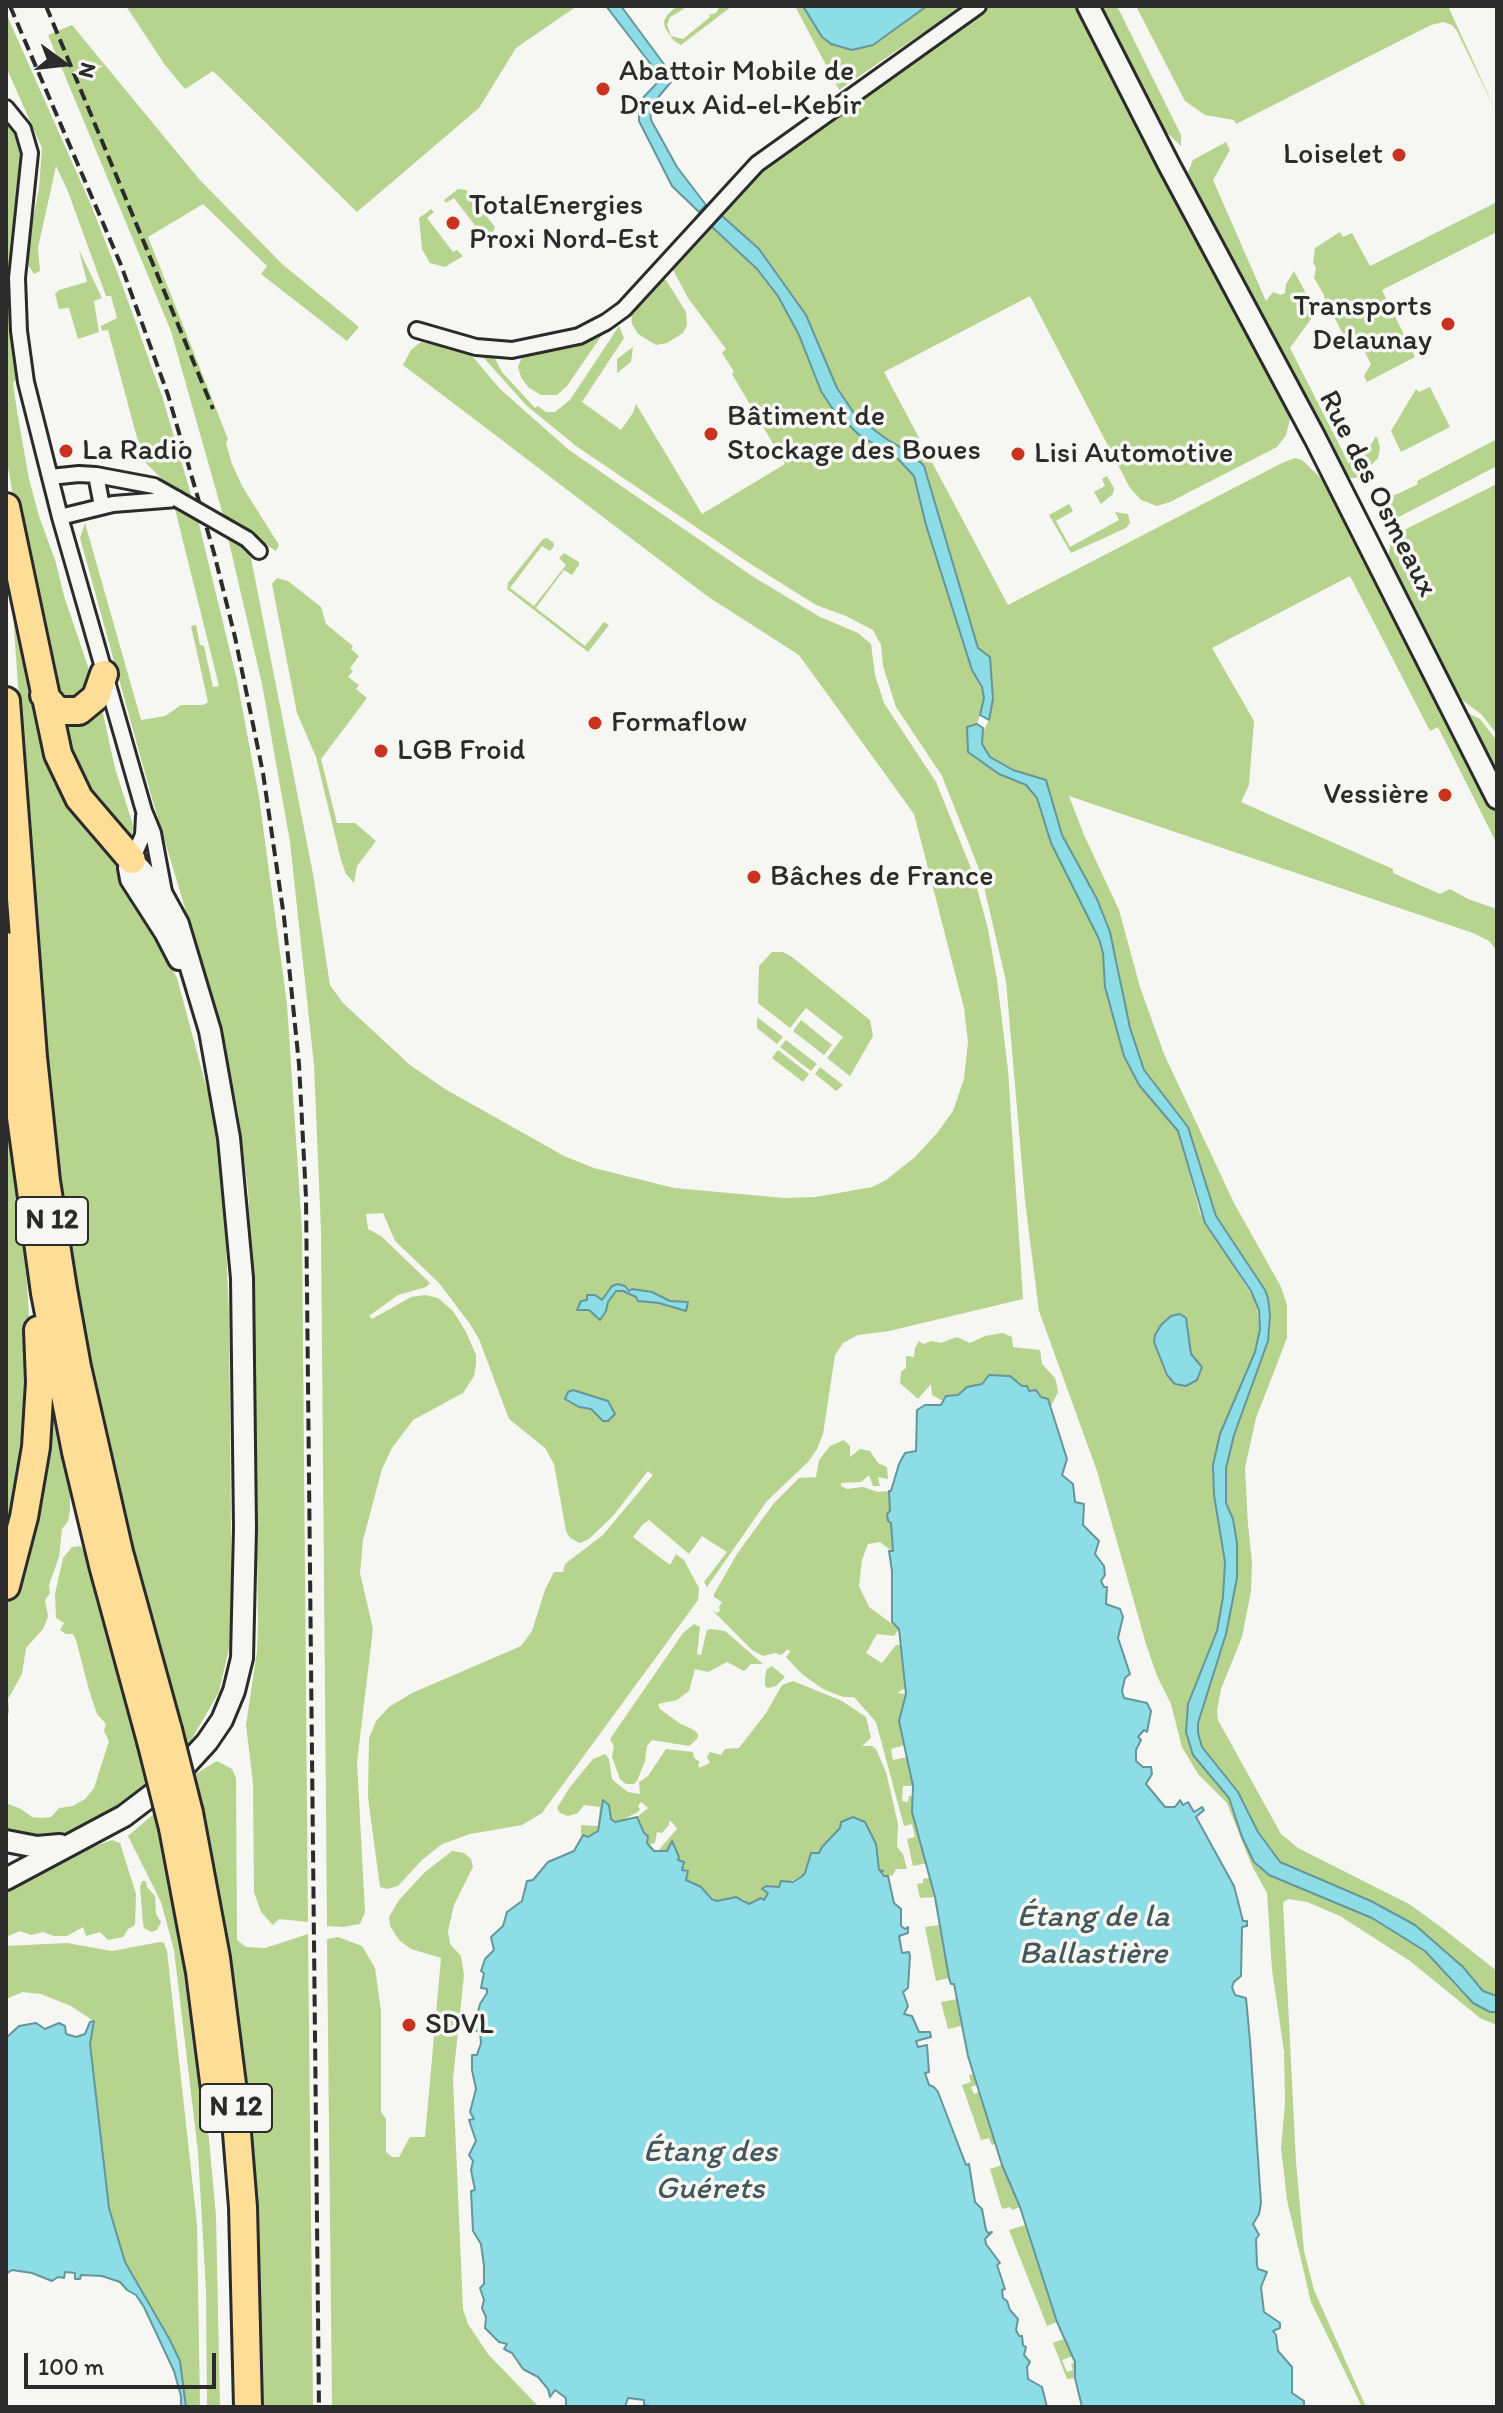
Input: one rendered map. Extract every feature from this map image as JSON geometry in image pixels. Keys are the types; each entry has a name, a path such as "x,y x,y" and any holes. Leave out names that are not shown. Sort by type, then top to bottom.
{"highway":[{"path":"6,507 58,754 70,783 91,814 132,860"},
{"path":"44,695 55,708 79,711 96,697 104,674"},
{"name":"N 12","path":"6,701 33,1057 46,1181 63,1289 77,1367 160,1736 214,1945 233,2083 243,2207 248,2407"},
{"name":"N 12","path":"6,946 23,1142 45,1293 76,1452 103,1565 160,1736"},
{"path":"6,1586 24,1517 36,1447 40,1382 36,1307 45,1293"},
{"name":"N 12","path":"181,1821 218,2117 228,2238 230,2407"}],"street":[{"path":"417,330 465,345 494,350 527,349 579,336 606,322 624,309 764,158 978,6"},
{"name":"Rue des Osmeaux","path":"1088,6 1315,438 1497,798"},
{"path":"6,108 23,129 30,153 18,251 19,331 26,382 104,674 153,833 166,901 182,934 210,1031 227,1124 242,1278 245,1626 240,1671 232,1697 216,1730 174,1778 131,1812 6,1879"},
{"path":"50,477 96,475 154,486 247,539 259,551"},
{"path":"96,475 102,506"},
{"path":"60,517 102,506 177,499"},
{"path":"144,811 143,835 129,868 131,879 172,943 180,963 227,1124"},
{"path":"132,860 166,901"},
{"path":"6,1841 37,1847 72,1843"},
{"path":"6,1849 6,1867"}],"green space":[{"path":"126,6 577,6 516,48 479,108 357,212 213,71 185,89"},
{"path":"720,6 731,7 681,45 674,41 665,28 664,21 668,14 676,7 682,7 684,9 670,17 667,25 671,36 683,39 709,15 716,13"},
{"path":"795,6 803,6 822,37 841,48 895,30 927,6 967,6 839,90"},
{"path":"991,6 1082,6 1289,408 1290,419 1286,435 1277,447 1157,506 1141,500 1130,488 1030,296 884,372 1008,605 1282,463 1295,458 1302,460 1326,483 1352,535 1370,556 1497,812 1497,844 1438,727 1430,731 1350,576 1212,648 1254,721 1249,785 1241,802 1393,869 1393,873 1440,894 1450,889 1497,909 1497,951 1489,941 1473,933 1069,796 1119,910 1140,987 1164,1054 1234,1203 1281,1287 1287,1305 1287,1338 1256,1418 1245,1468 1252,1562 1251,1591 1242,1637 1221,1689 1218,1720 1281,1834 1298,1848 1409,1904 1441,1927 1497,1971 1497,1996 1483,1991 1480,1985 1398,1915 1280,1862 1258,1832 1245,1803 1202,1747 1198,1723 1226,1634 1237,1578 1237,1543 1233,1519 1226,1503 1226,1468 1234,1435 1268,1341 1270,1315 1216,1216 1188,1127 1144,1070 1130,1028 1117,960 1101,907 1062,835 1046,780 1003,766 990,757 982,744 993,699 990,657 978,648 927,474 913,455 856,416 837,388 806,315 759,249 721,215 766,168"},
{"path":"1100,6 1117,6 1181,135 1181,146 1163,129"},
{"path":"1136,6 1448,6 1497,114 1457,31 1443,22 1431,25 1236,124 1234,120 1205,115 1185,101"},
{"path":"6,13 91,205 123,287 163,399 192,498 164,481 143,460 108,330 102,331 101,326 117,318 111,296 106,296 56,166 38,248 40,271 34,274 28,265 27,250 39,188 42,148 6,67"},
{"path":"72,25 199,179 282,264 359,327 347,341 261,274 267,266 203,204 148,237 228,439 226,443 232,464 279,545 276,551 223,515 171,331 48,35"},
{"path":"6,114 14,123 24,152 12,315 18,378 13,383 17,411 39,516 91,676 86,698 60,701 17,520 6,455"},
{"path":"1226,142 1230,150 1213,180 1266,301 1273,292 1285,293 1286,284 1294,271 1316,312 1290,348 1349,464 1355,453 1361,461 1376,436 1378,440 1378,458 1359,478 1345,478 1188,186 1191,184 1188,172 1193,160"},
{"path":"458,189 466,190 495,227 482,241 477,235 480,232 454,198 446,203 444,200"},
{"path":"1497,202 1497,232 1382,290 1415,357 1367,382 1364,376 1371,364 1357,337 1347,342 1329,307 1325,309 1324,295 1314,278 1315,248 1340,232 1343,237 1352,233 1370,266"},
{"path":"431,209 434,212 427,218 453,252 457,250 463,256 445,267 430,263 422,249 419,218"},
{"path":"711,226 757,269 778,296 799,335 821,391 832,408 858,434 898,459 916,481 926,525 972,670 983,692 977,724 967,728 999,774 1026,785 1037,798 1099,939 1105,987 1124,1056 1139,1085 1178,1131 1200,1213 1256,1302 1260,1329 1255,1352 1220,1434 1213,1465 1214,1495 1225,1562 1223,1597 1217,1631 1188,1704 1186,1732 1193,1755 1229,1798 1254,1861 1269,1875 1372,1918 1425,1951 1459,1990 1490,2011 1497,2012 1497,2025 1480,2018 1410,1961 1340,1916 1307,1902 1289,1899 1283,1902 1296,2162 1304,2251 1314,2290 1366,2407 1362,2407 1311,2302 1287,2200 1281,2147 1285,2104 1284,2051 1272,1970 1267,1893 1252,1866 1227,1803 1198,1774 1182,1747 1171,1704 1146,1644 1097,1471 1039,1311 1025,1201 1006,981 981,874 942,776 896,707 883,666 881,645 873,630 816,605 576,446 527,406 482,356 493,355 502,372 535,408 538,406 546,412 555,412 570,400 619,326 624,338 582,402 621,430 636,404 702,514 785,464 732,374 734,372 722,353 726,349 688,298 672,268"},
{"path":"79,250 102,298 94,301 99,332 78,339 69,308 59,309 55,294 87,282"},
{"path":"662,280 666,280 686,312 687,325 683,333 667,343 656,345 638,334 632,324 631,310 636,305 639,307"},
{"path":"606,329 567,386 557,395 541,395 528,387 521,377 518,367 522,357 580,342"},
{"path":"421,342 468,351 500,389 569,450 752,576 820,617 858,633 871,644 875,675 884,703 936,782 973,873 988,929 1008,1070 1023,1299 889,1331 858,1335 843,1343 835,1355 823,1434 817,1449 808,1462 767,1501 707,1587 704,1582 727,1552 702,1536 689,1554 649,1520 643,1524 633,1537 670,1565 676,1554 684,1560 699,1588 698,1600 542,1813 522,1825 470,1834 442,1844 398,1886 387,1889 380,1887 368,1797 369,1738 376,1721 389,1707 412,1693 521,1646 532,1631 554,1572 563,1572 565,1564 603,1535 653,1475 648,1471 613,1516 589,1539 580,1543 570,1538 566,1531 554,1464 545,1448 509,1419 479,1339 470,1324 439,1283 395,1241 383,1213 366,1214 368,1229 381,1236 430,1283 398,1295 369,1316 372,1319 411,1297 425,1295 438,1298 453,1311 466,1332 476,1355 476,1364 474,1376 463,1393 413,1420 392,1448 382,1469 363,1540 360,1573 373,1629 357,1762 365,1912 360,1924 342,1927 327,1926 321,1231 314,1065 290,842 262,684 228,538 247,550 251,558 313,874 330,985 343,1003 410,1065 445,1089 564,1156 594,1168 674,1188 784,1198 816,1197 872,1187 915,1157 953,1111 964,1079 968,1042 964,1008 914,814 799,655 707,596 403,365 411,350"},
{"path":"633,347 631,362 617,373 617,359"},
{"path":"1430,387 1450,427 1401,452 1391,431 1416,389 1419,392"},
{"path":"1497,439 1497,466 1391,521 1384,510 1391,506 1389,502 1380,506 1381,498 1383,500 1418,484 1417,481"},
{"path":"1107,476 1114,488 1113,494 1101,504 1094,492 1105,486 1102,479"},
{"path":"1497,484 1497,734 1481,714 1458,697 1388,562 1390,545 1396,534"},
{"path":"1069,504 1073,511 1056,521 1070,547 1119,520 1115,512 1128,514 1130,523 1126,528 1071,553 1049,515"},
{"path":"174,505 198,520 237,680 259,797 287,1004 302,1230 308,1922 279,1919 273,1925 261,1912 254,1892 253,1783 246,1725 258,1624 253,1280 248,1191 238,1111 185,908 80,538 85,523 141,720 165,716 181,705 203,705 208,702 191,626 196,625 200,645 204,646 213,687 219,686"},
{"path":"547,538 554,546 550,551 542,546 510,588 534,606 566,565 559,558 564,553 579,562 572,575 564,570 536,608 585,646 604,622 609,625 588,652 507,589 508,583"},
{"path":"10,572 34,675 123,860 125,888 177,978 212,1108 223,1173 229,1314 232,1635 219,1692 186,1749 131,1552 95,1403 67,1240 42,1024"},
{"path":"277,578 288,581 321,607 326,624 353,646 351,649 359,656 350,668 353,671 348,677 359,685 356,689 367,698 321,759 337,823 355,823 376,841 357,866 354,883 346,874 341,860 316,757 297,713 272,584"},
{"path":"102,709 115,768 133,825 131,842 78,777 59,721"},
{"path":"1468,713 1480,719 1497,741 1497,785 1466,717"},
{"path":"772,952 783,952 792,957 870,1020 873,1036 850,1076 827,1058 843,1037 806,1008 790,1028 758,1003 759,966"},
{"path":"757,1017 783,1037 777,1044 757,1028"},
{"path":"801,1020 832,1045 824,1055 793,1031"},
{"path":"786,1040 817,1064 811,1071 780,1047"},
{"path":"778,1050 809,1074 803,1082 772,1058"},
{"path":"820,1067 843,1085 836,1091 815,1074"},
{"path":"6,1081 32,1363 31,1421 6,1555"},
{"path":"1003,1333 1012,1337 1013,1347 1040,1350 1042,1364 1055,1378 1057,1386 1058,1392 1051,1406 1036,1390 1029,1390 1010,1376 989,1375 982,1384 967,1387 943,1401 932,1395 931,1384 918,1399 900,1383 901,1372 906,1368 906,1356 914,1357 919,1341 923,1344 932,1341 941,1343 957,1337 970,1343"},
{"path":"50,1387 70,1495 70,1510 68,1521 62,1529 59,1557 49,1585 50,1593 45,1600 48,1616 43,1629 26,1648 22,1674 8,1699 6,1720 6,1603 30,1515"},
{"path":"844,1440 850,1446 850,1457 860,1449 870,1451 878,1463 887,1467 888,1479 878,1477 880,1486 873,1486 869,1475 861,1482 841,1483 841,1486 889,1491 893,1552 880,1542 868,1544 862,1560 859,1586 869,1607 899,1629 894,1636 877,1634 866,1653 882,1663 896,1645 901,1645 905,1688 897,1693 906,1694 899,1721 905,1745 891,1749 893,1760 908,1757 913,1786 903,1786 902,1801 908,1802 909,1796 913,1796 914,1820 927,1863 913,1866 907,1839 915,1837 912,1824 904,1826 876,1722 854,1697 843,1697 823,1689 802,1674 786,1657 790,1652 788,1649 781,1655 763,1656 752,1650 712,1610 720,1611 722,1602 714,1594 737,1554 774,1503 799,1478 816,1477 819,1460 830,1446"},
{"path":"81,1546 94,1576 112,1637 149,1786 119,1808 55,1838 6,1833 6,1803 32,1817 42,1818 51,1817 59,1808 73,1806 85,1799 94,1788 109,1741 104,1731 106,1724 97,1714 89,1690 76,1640 73,1634 60,1630 64,1623 56,1618 55,1594 63,1558 72,1547"},
{"path":"694,1624 700,1627 697,1654 701,1655 707,1630 725,1631 763,1664 751,1664 744,1671 727,1662 708,1672 695,1669 689,1691 677,1700 658,1704 679,1723 694,1730 698,1734 697,1739 689,1746 652,1740 647,1746 637,1781 626,1784 620,1779 612,1757 614,1746 610,1739 683,1633"},
{"path":"772,1666 785,1677 776,1686 768,1688 765,1677 767,1669"},
{"path":"793,1681 842,1701 866,1717 871,1738 862,1746 876,1749 886,1772 898,1824 897,1847 903,1854 907,1869 896,1869 893,1875 884,1877 863,1823 852,1817 818,1854 811,1853 801,1877 780,1885 780,1888 769,1885 763,1888 768,1893 764,1902 748,1904 744,1899 730,1897 717,1901 701,1887 686,1880 682,1870 684,1863 678,1860 672,1842 667,1850 657,1852 677,1829 672,1822 669,1821 662,1833 657,1832 655,1843 648,1845 648,1836 637,1817 648,1808 641,1802 638,1812 618,1822 611,1819 611,1810 602,1806 598,1831 588,1837 581,1834 581,1825 598,1826 600,1807 584,1805 578,1813 568,1816 557,1808 593,1759 605,1754 609,1759 612,1779 628,1792 640,1794 639,1782 648,1776 666,1749 693,1752 694,1758 700,1762 699,1768 710,1763 707,1757 710,1752 721,1755 725,1749 739,1748 766,1713 782,1685"},
{"path":"217,1761 232,1769 236,1778 237,1940 246,1947 265,1948 308,1934 313,2407 259,2407 249,2133 243,2067 220,1907 192,1776"},
{"path":"156,1812 187,1966 205,2096 216,2216 220,2407 207,2407 206,2290 198,2152 174,1950 161,1902 128,1836"},
{"path":"112,1840 120,1843 136,1894 135,1925 123,1937 108,1940 100,1932 86,1936 83,1927 67,1936 43,1932 31,1935 20,1931 6,1937 6,1888 68,1856"},
{"path":"452,1851 464,1853 471,1859 473,1867 454,1905 448,1931 450,1944 461,1956 464,1975 453,2079 463,2309 468,2324 488,2354 539,2407 332,2407 327,1939 338,1937 362,1946 375,1968 381,2011 381,2112 386,2119 386,2152 392,2157 399,2157 410,2137 425,2137 441,1958 411,1949 399,1940 390,1926 389,1917 399,1900 425,1872"},
{"path":"930,1878 935,1897 920,1898 917,1884"},
{"path":"142,1881 146,1881 155,1896 156,1914 161,1922 157,1930 151,1932 144,1928 143,1923"},
{"path":"939,1925 949,1978 936,1981 925,1927"},
{"path":"67,1943 112,1951 164,1943 167,1951 197,2224 200,2407 186,2407 180,2361 124,2262 109,2208 90,2044 95,2022 71,2006 41,1994 23,1992 6,1999 6,1946"},
{"path":"957,1999 961,2026 948,2029 941,2002"},
{"path":"974,2074 977,2085 971,2087 974,2094 979,2092 995,2144 992,2145 989,2138 981,2140 962,2085 971,2082 969,2075"},
{"path":"1002,2165 1020,2207 1012,2210 1010,2207 1002,2209 990,2169"},
{"path":"1025,2225 1057,2322 1047,2326 1009,2230"},
{"path":"1063,2339 1073,2356 1062,2360 1067,2372 1073,2370 1071,2364 1075,2362 1075,2378 1067,2379 1053,2343"}],"water":[{"path":"606,6 621,6 672,75 671,82 650,107 651,120 677,167 706,205 699,212 672,186 639,121 639,102 658,82 659,75"},
{"path":"803,6 927,6 873,45 852,50 831,44 822,37"},
{"path":"721,215 759,249 806,315 837,388 856,416 924,466 978,648 990,657 993,699 989,720 980,715 984,698 982,687 972,670 926,525 914,476 898,459 858,434 832,408 821,391 799,335 778,296 757,269 711,226"},
{"path":"977,724 983,728 982,744 990,757 1013,770 1046,780 1062,835 1097,899 1110,932 1130,1028 1144,1070 1188,1127 1216,1216 1268,1298 1268,1341 1234,1435 1226,1468 1226,1503 1233,1519 1237,1543 1237,1578 1226,1634 1198,1723 1202,1747 1238,1792 1258,1832 1280,1862 1371,1901 1415,1925 1463,1967 1483,1991 1497,1996 1497,2012 1490,2012 1473,2003 1425,1951 1372,1918 1269,1875 1254,1862 1229,1798 1193,1755 1186,1732 1188,1704 1217,1631 1223,1597 1225,1562 1214,1495 1213,1465 1220,1434 1255,1352 1260,1329 1259,1310 1251,1291 1205,1223 1178,1131 1139,1085 1124,1056 1105,987 1099,939 1051,843 1037,798 1026,785 999,774 968,752 967,727"},
{"path":"618,1284 629,1291 652,1292 670,1301 688,1302 686,1311 638,1301 623,1291 616,1291 600,1320 589,1310 577,1310 581,1301 587,1300 587,1295 595,1295 602,1300 612,1286"},
{"path":"1180,1314 1186,1318 1191,1354 1202,1367 1197,1380 1186,1386 1175,1384 1167,1375 1154,1342 1161,1325 1171,1316"},
{"name":"Étang de la Ballastière","path":"989,1375 1010,1376 1022,1386 1027,1386 1029,1391 1036,1390 1041,1397 1048,1399 1067,1459 1062,1475 1073,1484 1075,1502 1084,1504 1083,1525 1099,1541 1095,1554 1104,1566 1105,1575 1101,1581 1107,1587 1106,1604 1120,1609 1123,1617 1118,1638 1130,1674 1125,1678 1124,1698 1147,1703 1151,1711 1147,1732 1144,1730 1138,1737 1141,1740 1136,1750 1136,1761 1143,1767 1151,1767 1152,1774 1146,1784 1165,1807 1175,1807 1180,1800 1183,1805 1188,1802 1194,1812 1202,1807 1204,1810 1196,1817 1234,1886 1243,1921 1247,1921 1247,1926 1242,1927 1241,1976 1232,1987 1235,1995 1246,1998 1250,2041 1261,2203 1253,2224 1259,2235 1256,2239 1257,2265 1258,2269 1267,2272 1261,2287 1264,2312 1280,2323 1280,2328 1273,2331 1278,2351 1292,2367 1292,2393 1304,2401 1304,2407 1082,2407 1075,2378 1075,2362 1057,2322 1020,2207 1002,2165 968,2056 954,1984 949,1978 935,1897 912,1812 913,1786 899,1721 906,1694 899,1629 892,1622 889,1551 893,1551 891,1523 887,1514 890,1511 889,1491 899,1464 905,1453 916,1451 917,1410 925,1405 941,1405 946,1396 958,1395 967,1387 982,1384"},
{"path":"573,1390 608,1401 615,1414 608,1421 603,1421 591,1409 579,1407 565,1399 568,1392"},
{"name":"Étang des Guérets","path":"603,1800 609,1805 611,1819 615,1822 637,1817 648,1836 647,1843 654,1851 667,1851 672,1841 678,1860 684,1862 682,1870 688,1871 686,1880 701,1887 712,1899 717,1901 736,1897 749,1904 761,1898 764,1900 768,1893 762,1889 766,1886 779,1887 781,1881 793,1882 801,1877 811,1853 819,1853 840,1828 841,1822 853,1817 865,1822 876,1844 879,1870 888,1876 894,1903 901,1909 901,1926 905,1929 908,1927 908,1933 899,1936 902,1953 909,1952 910,1956 908,1988 903,1992 908,2006 904,2014 912,2016 919,2032 930,2032 931,2037 916,2041 918,2047 927,2045 929,2072 925,2073 929,2085 938,2092 966,2165 969,2164 975,2202 982,2209 986,2230 992,2232 985,2239 986,2244 1000,2263 997,2265 1005,2289 1002,2290 1003,2298 1018,2319 1016,2330 1026,2347 1024,2355 1030,2362 1028,2379 1042,2387 1047,2407 656,2407 644,2405 644,2400 628,2398 625,2407 566,2407 566,2398 555,2390 550,2397 548,2389 538,2377 523,2369 512,2353 504,2349 507,2344 499,2342 485,2328 484,2300 480,2288 484,2284 484,2266 481,2244 473,2231 471,2191 475,2190 471,2170 473,2161 469,2155 476,2141 469,2120 474,2119 470,2112 476,2089 472,2055 477,2055 481,2043 480,2032 470,2029 470,2026 476,2020 487,1993 487,1989 481,1988 484,1973 481,1971 485,1959 494,1950 491,1937 503,1926 507,1912 522,1901 527,1881 533,1880 548,1862 574,1851 583,1835 588,1837 598,1831"},
{"path":"94,2021 90,2044 109,2208 125,2262 180,2361 186,2407 181,2407 174,2371 144,2307 136,2295 120,2282 102,2276 81,2275 80,2279 75,2279 75,2273 65,2272 64,2278 58,2277 52,2281 32,2273 12,2270 6,2274 6,2038 19,2026 36,2023 45,2029 59,2023 65,2026 66,2034 76,2037 85,2034 90,2022"}],"railway":[{"path":"10,6 121,265 168,395 235,637 263,773 284,917 299,1064 306,1197 319,2407"},
{"path":"46,6 213,409"}],"place":[{"name":"Abattoir Mobile de Dreux Aid-el-Kebir","path":"603,89"},
{"name":"Loiselet","path":"1399,155"},
{"name":"TotalEnergies Proxi Nord-Est","path":"453,223"},
{"name":"Transports Delaunay","path":"1448,324"},
{"name":"Bâtiment de Stockage des Boues","path":"711,434"},
{"name":"La Radio","path":"66,451"},
{"name":"Lisi Automotive","path":"1018,454"},
{"name":"Formaflow","path":"595,723"},
{"name":"LGB Froid","path":"381,751"},
{"name":"Vessière","path":"1445,795"},
{"name":"Bâches de France","path":"754,877"},
{"name":"SDVL","path":"409,2025"}]}
